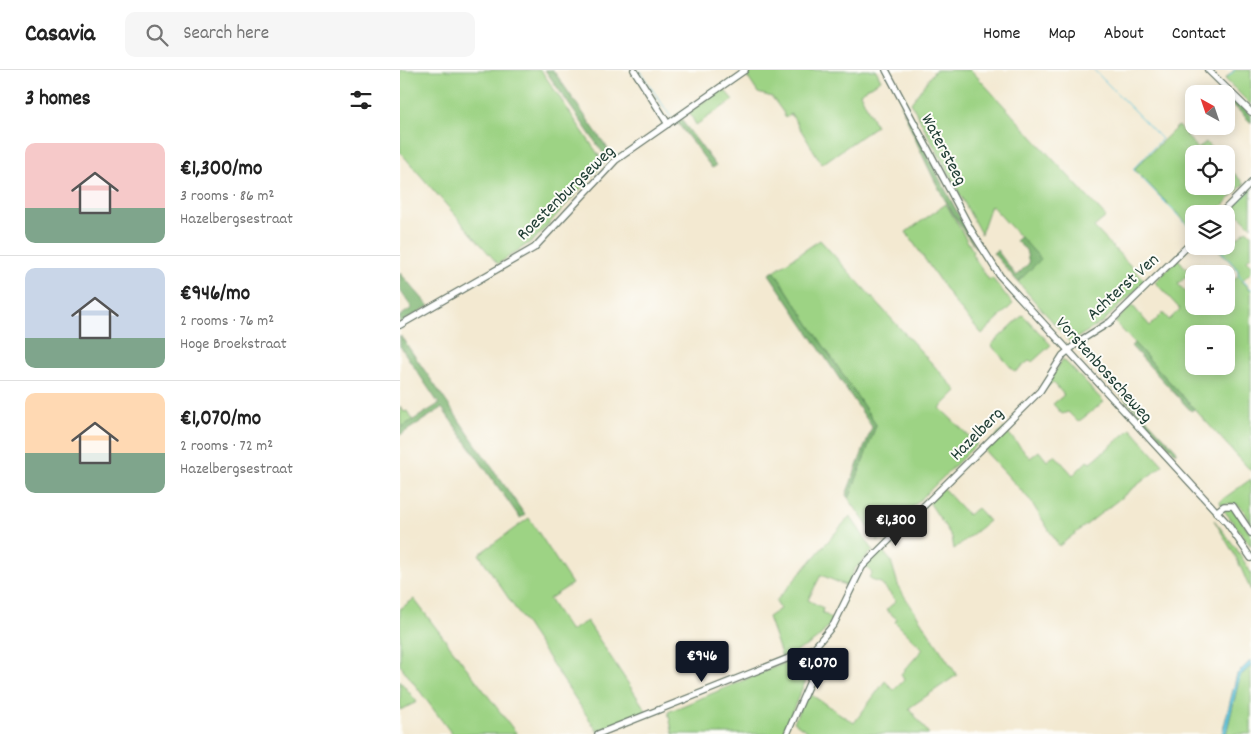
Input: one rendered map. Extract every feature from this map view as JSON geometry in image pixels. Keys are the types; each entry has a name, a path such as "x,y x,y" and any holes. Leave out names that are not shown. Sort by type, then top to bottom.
{"street":[{"path":"634,70 668,124"},
{"name":"Roestenburgseweg","path":"400,325 534,248 616,160 745,70"},
{"name":"Watersteeg","path":"886,70 977,241"},
{"path":"1208,70 1251,112"},
{"path":"1229,205 1251,183"},
{"name":"Vorstenbosscheweg","path":"977,241 1006,283 1216,512 1232,530 1251,558"},
{"name":"Achterst Ven","path":"1068,351 1110,322 1185,249"},
{"name":"Hazelberg","path":"814,648 834,624 857,574 1040,390 1059,360 1068,351"},
{"path":"1216,512 1224,506 1233,506 1251,533"},
{"path":"598,734 814,648 819,657 818,663 787,734"}],"green space":[{"path":"400,70 541,70 604,163 535,239 498,264 400,152"},
{"path":"545,70 553,70 613,156 608,160"},
{"path":"749,70 876,70 881,80 860,93 876,126 822,164 791,114 785,118 772,97 758,93 745,73"},
{"path":"935,70 971,70 1106,217 1094,227 1145,281 1103,322 1070,342 1018,282 1040,259 991,205 981,234 911,103"},
{"path":"1234,70 1251,70 1251,105 1235,89 1235,85 1231,85 1225,79"},
{"path":"723,88 733,100 696,125 689,112"},
{"path":"1235,99 1251,115 1251,123 1235,107"},
{"path":"901,105 976,248 943,197"},
{"path":"680,118 716,166 712,168 676,121"},
{"path":"1178,126 1195,145 1185,145 1185,195 1233,195 1223,205 1185,205 1185,222 1134,169"},
{"path":"1235,174 1244,184 1235,193"},
{"path":"1251,188 1251,227 1235,211 1235,205 1233,205"},
{"path":"946,204 973,251 972,254 989,280 992,278 1013,304 982,334 955,303 906,232"},
{"path":"1246,230 1251,234 1251,256 1247,260 1251,264 1251,272 1242,281 1251,290 1251,471 1115,322 1132,305 1150,326 1163,313 1169,320 1180,309 1155,282 1178,259 1185,267 1185,278 1178,284 1185,291 1185,315 1235,315 1235,279 1238,276 1238,270 1224,255 1235,255 1235,240"},
{"path":"1020,236 1041,259 1018,282 993,253 997,250 1016,276 1029,263 1026,250 1016,241"},
{"path":"820,240 957,391 940,408 977,444 878,541 849,499 876,425 774,271"},
{"path":"774,271 876,425 849,499 846,495 872,427 769,274"},
{"path":"400,273 429,306 400,323 400,316 412,308 400,290"},
{"path":"1023,315 1051,345 1032,362 1030,360 1015,372 991,345"},
{"path":"400,335 525,515 520,518 442,408 400,435 400,428 439,404 400,346"},
{"path":"1134,343 1194,409 1191,411 1131,346"},
{"path":"1063,359 1104,402 1078,422 1068,412 1062,414 1053,404 1064,395 1053,382 1044,389"},
{"path":"1103,373 1177,451 1175,453 1119,393 1100,376"},
{"path":"400,406 404,412 407,411 413,421 401,430"},
{"path":"1004,428 1030,458 1039,451 1047,461 1055,455 1073,475 1087,461 1090,463 1131,429 1163,465 1059,546 1030,500 983,449"},
{"path":"1251,479 1251,523 1240,506 1233,504 1221,505 1220,501"},
{"path":"943,488 968,515 977,508 989,521 954,549 952,537 929,502"},
{"path":"1233,508 1251,535 1251,546 1223,509"},
{"path":"850,516 873,550 854,570 847,586 821,575 808,600 823,608 822,612 832,619 831,622 815,640 803,648 782,657 768,617 780,609 776,601"},
{"path":"529,518 572,584 549,599 570,631 587,621 647,712 597,731 479,554"},
{"path":"1214,520 1236,548 1251,573 1251,591 1237,559"},
{"path":"881,549 891,561 899,588 957,675 909,708 929,734 811,734 794,722 807,692 854,723 885,681 894,690 904,680 901,674 923,649 895,622 897,619 886,610 896,601 881,583 869,577 872,573 865,566"},
{"path":"414,599 517,734 452,734 400,665 400,609"},
{"path":"806,654 812,656 814,662 782,734 673,734 668,712"},
{"path":"1251,666 1251,734 1226,734 1240,676"},
{"path":"400,681 417,702 400,710"}],"water":[{"path":"1251,660 1251,666 1240,676 1226,734 1222,734 1237,674"}],"waterway":[{"path":"639,70 671,117"},
{"path":"1094,70 1162,139 1133,169 1185,223"},
{"path":"1227,78 1235,70"},
{"path":"1235,205 1251,189"},
{"path":"1225,255 1237,269 1239,276 1251,289"}]}
